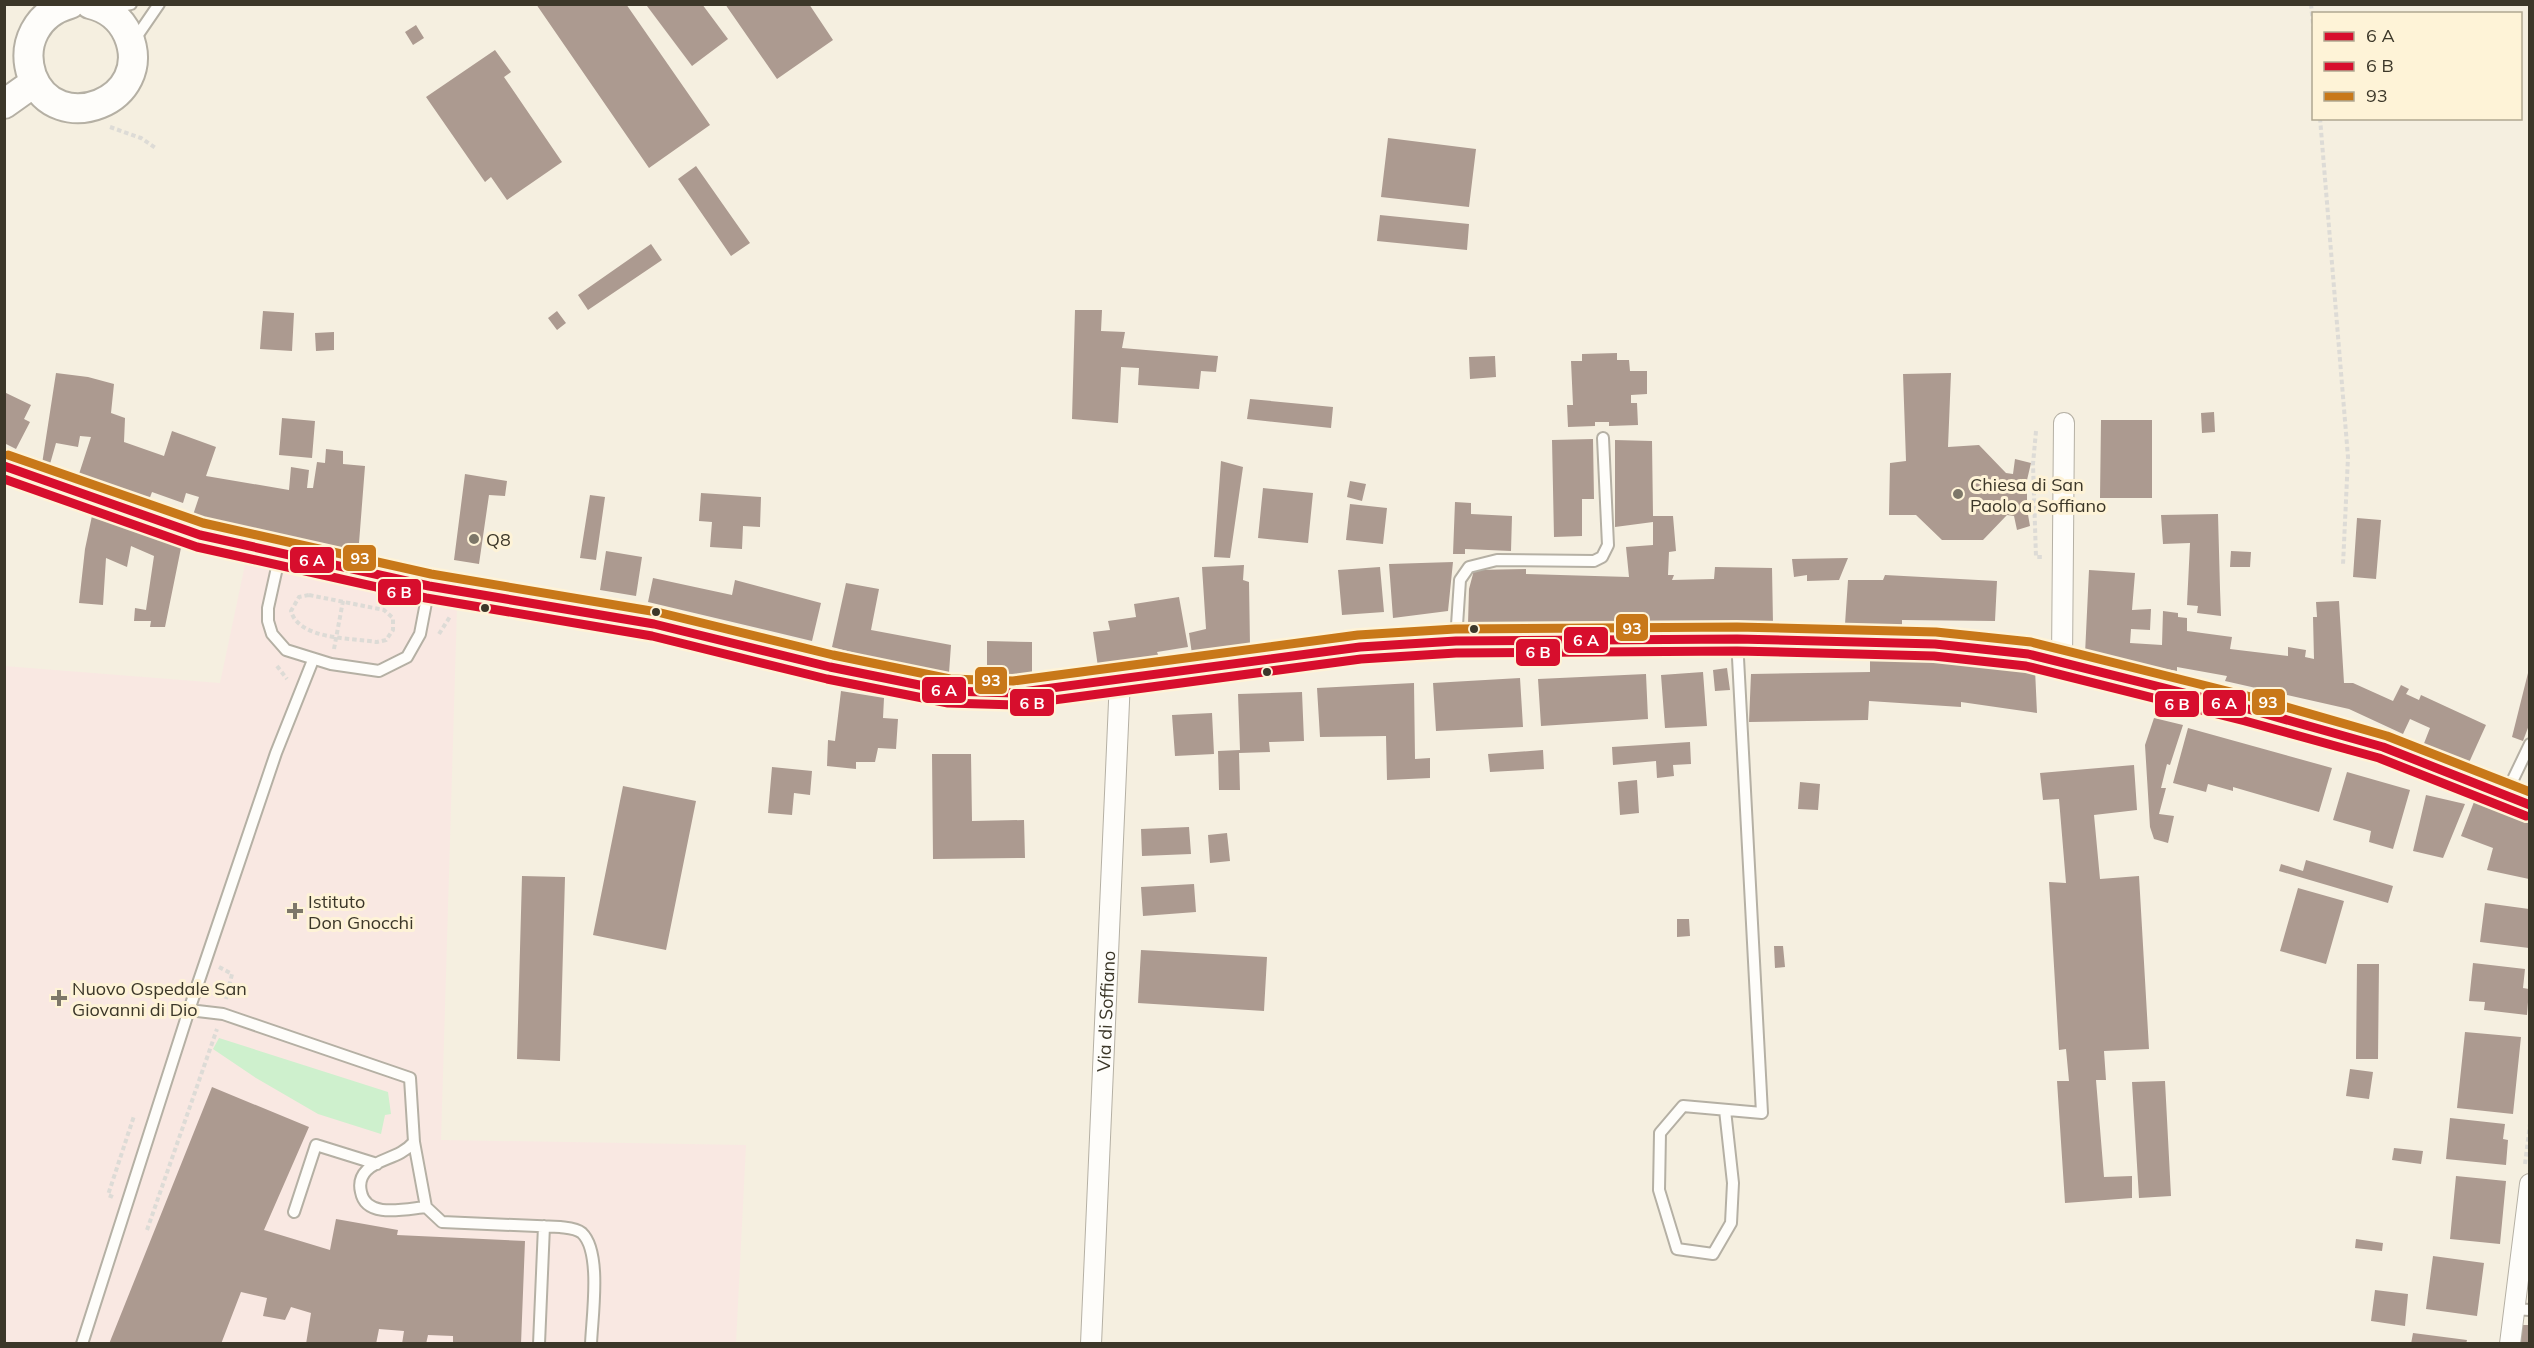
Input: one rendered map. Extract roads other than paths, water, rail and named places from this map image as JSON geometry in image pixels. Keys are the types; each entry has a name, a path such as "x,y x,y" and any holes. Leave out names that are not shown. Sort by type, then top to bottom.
{"main road":[{"path":"70,4 37,16 28,52 29,68 35,82 54,102 70,108 87,108 103,104 118,92 128,78 133,62 132,44 119,20 96,6"},
{"path":"4,104 35,82"}],"street":[{"path":"2062,662 2064,423"},
{"path":"4,466 200,535 429,586 617,617 830,667 949,691 1003,694 1360,647 1456,640 1737,639 1935,644 2028,654 2318,727 2383,747 2529,804"},
{"name":"Via di Soffiano","path":"1091,1344 1120,679"},
{"path":"2510,1344 2521,1309 2529,1185"}],"lane":[{"path":"96,6 131,4"},
{"path":"132,44 159,4"},
{"path":"1456,640 1460,580 1470,567 1497,560 1594,561 1602,557 1608,545 1603,438"},
{"path":"280,554 268,608 270,629 278,644 286,650 313,660 379,671 407,657 420,634 429,586"},
{"path":"1725,1110 1733,1183 1731,1223 1713,1254 1677,1249 1659,1190 1660,1133 1683,1106 1762,1113 1737,639"},
{"path":"82,1344 189,1010 276,753 313,660"},
{"path":"2506,794 2529,744"},
{"path":"189,1010 223,1014 410,1078 414,1142 426,1207 442,1222 544,1226 575,1229 583,1234 594,1261 591,1344"},
{"path":"414,1142 399,1156 377,1164 361,1178 360,1189 363,1200 371,1207 389,1210 426,1207"},
{"path":"294,1212 316,1145 377,1164"},
{"path":"539,1344 544,1226"}],"place":[{"name":"Chiesa di San Paolo a Soffiano","path":"1958,494"},
{"name":"Q8","path":"474,539"},
{"name":"Istituto Don Gnocchi","path":"295,911"},
{"name":"Nuovo Ospedale San Giovanni di Dio","path":"59,998"}]}
